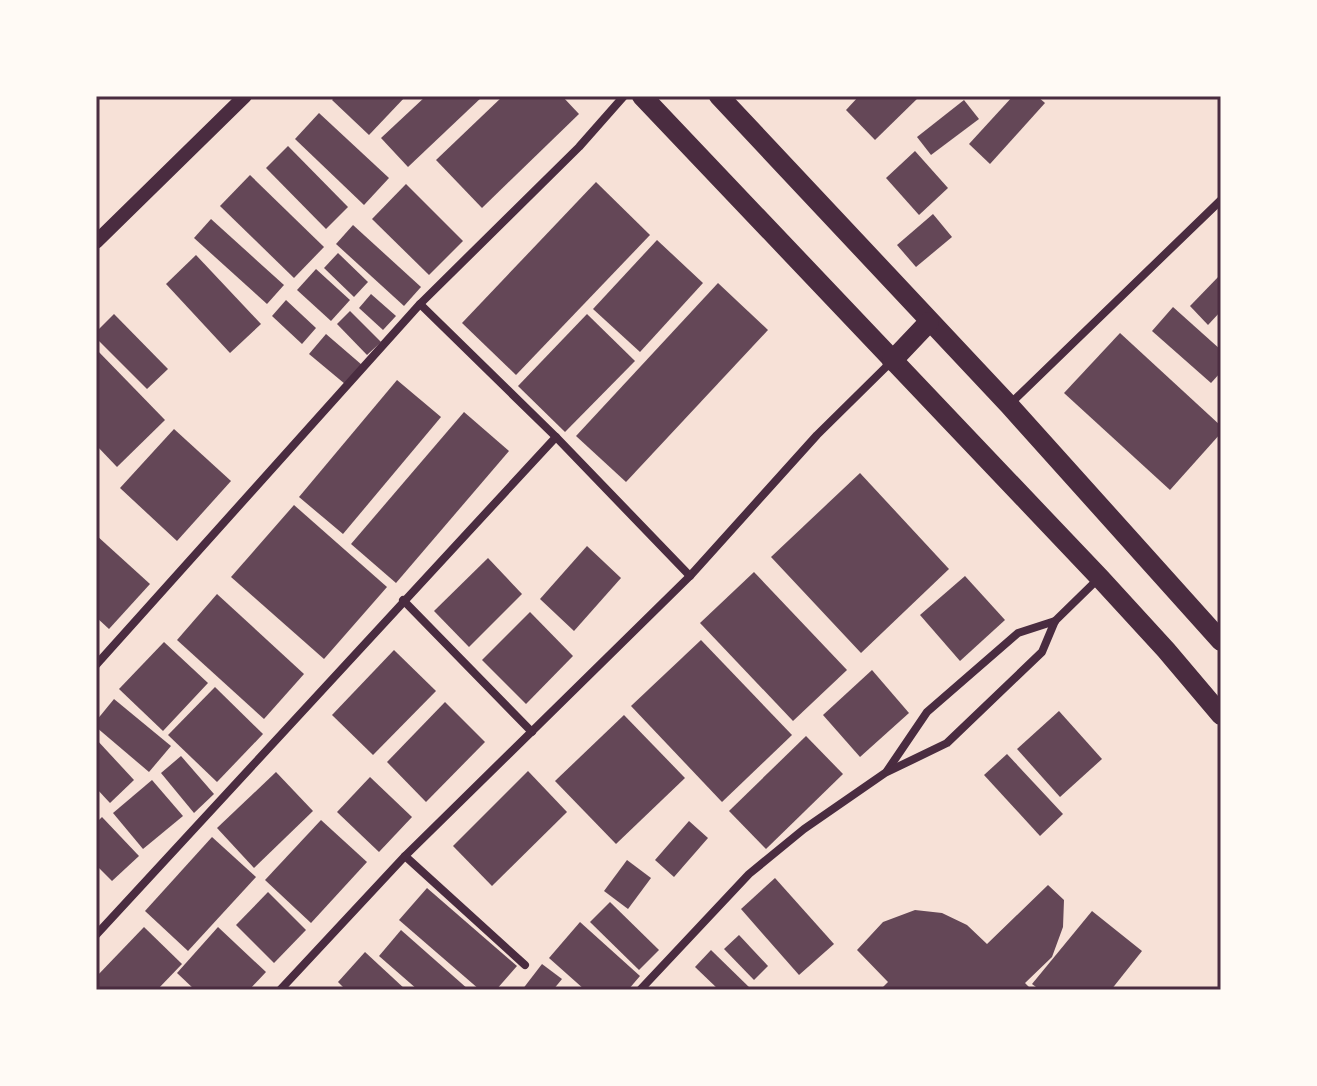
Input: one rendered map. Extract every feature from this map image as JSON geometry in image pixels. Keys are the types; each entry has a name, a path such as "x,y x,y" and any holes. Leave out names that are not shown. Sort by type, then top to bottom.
{"main road":[{"path":"642,96 1100,578 1221,715"},
{"path":"719,96 1009,405 1221,641"},
{"path":"892,361 929,322"}],"street":[{"path":"96,242 245,96"},
{"path":"96,665 420,304 579,147 624,96"},
{"path":"1009,405 1221,200"},
{"path":"420,304 556,437 690,576"},
{"path":"280,990 405,856 690,576 817,435 892,361"},
{"path":"96,935 556,437"},
{"path":"640,990 749,874 804,829 885,773 947,743 1042,652 1055,621 1100,578"},
{"path":"403,600 532,732"},
{"path":"885,773 927,712 1018,633 1055,621"},
{"path":"405,856 525,965"}],"building":[{"path":"336,96 406,96 369,135 332,100"},
{"path":"426,96 483,96 408,167 381,138"},
{"path":"503,96 562,96 579,114 482,208 436,160"},
{"path":"859,96 920,96 875,140 846,110"},
{"path":"1013,96 1037,96 1045,103 990,164 969,144"},
{"path":"964,100 979,119 931,155 917,137"},
{"path":"319,113 389,178 364,205 295,139"},
{"path":"288,146 348,207 326,229 266,168"},
{"path":"915,151 948,188 919,215 886,178"},
{"path":"250,175 324,247 294,278 220,206"},
{"path":"596,182 650,235 516,375 462,323"},
{"path":"406,184 463,241 429,275 372,219"},
{"path":"933,214 952,237 916,267 897,245"},
{"path":"211,219 284,285 267,304 194,238"},
{"path":"353,225 421,287 404,306 336,244"},
{"path":"657,240 703,283 640,352 593,309"},
{"path":"338,253 368,282 354,297 324,268"},
{"path":"196,255 261,324 230,353 166,284"},
{"path":"316,269 350,300 331,321 297,290"},
{"path":"1221,274 1221,311 1208,325 1190,306"},
{"path":"718,283 768,330 626,482 576,436"},
{"path":"371,294 396,316 383,330 359,308"},
{"path":"286,300 316,328 302,344 272,316"},
{"path":"1173,307 1221,350 1221,372 1211,383 1152,331"},
{"path":"350,311 381,342 367,355 337,324"},
{"path":"114,314 168,369 147,389 96,338 96,332"},
{"path":"587,314 635,361 565,432 518,386"},
{"path":"1120,333 1221,426 1221,433 1170,490 1064,393"},
{"path":"326,334 362,365 345,384 309,354"},
{"path":"96,349 165,420 117,467 96,445"},
{"path":"397,380 441,417 343,534 299,497"},
{"path":"464,412 509,451 396,583 351,544"},
{"path":"174,429 231,481 177,541 120,488"},
{"path":"860,473 949,569 861,653 771,557"},
{"path":"294,505 387,587 324,659 231,577"},
{"path":"96,535 150,584 109,629 96,617"},
{"path":"587,546 621,578 574,631 540,599"},
{"path":"488,558 522,594 469,647 434,611"},
{"path":"754,572 847,670 793,721 700,623"},
{"path":"965,576 1005,620 960,661 920,615"},
{"path":"217,594 304,674 264,719 177,640"},
{"path":"530,612 573,656 526,704 482,660"},
{"path":"701,640 792,735 722,802 631,706"},
{"path":"164,642 208,683 163,731 119,689"},
{"path":"394,650 436,691 373,755 332,715"},
{"path":"872,670 909,713 860,757 823,715"},
{"path":"215,687 263,734 217,782 168,735"},
{"path":"114,699 171,746 149,772 96,727 96,721"},
{"path":"445,702 485,742 426,802 387,762"},
{"path":"1059,711 1102,759 1060,797 1017,749"},
{"path":"624,715 685,778 616,844 555,781"},
{"path":"806,736 843,774 766,849 729,811"},
{"path":"96,739 134,780 110,803 96,788"},
{"path":"1007,754 1063,814 1040,836 984,775"},
{"path":"181,756 214,794 194,813 161,773"},
{"path":"528,771 567,812 492,886 453,846"},
{"path":"276,772 313,811 254,868 217,828"},
{"path":"370,777 412,817 379,852 337,812"},
{"path":"152,780 183,816 143,849 113,813"},
{"path":"102,817 139,856 112,881 96,865 96,823"},
{"path":"321,820 367,862 311,923 265,880"},
{"path":"689,821 708,838 674,877 655,860"},
{"path":"212,837 256,877 188,951 145,911"},
{"path":"627,860 651,878 628,909 604,891"},
{"path":"775,878 834,944 799,975 741,909"},
{"path":"1048,885 1064,900 1063,927 1052,957 1025,983 1032,990 880,990 888,982 857,950 883,922 915,910 942,913 967,925 987,944"},
{"path":"427,888 517,966 496,990 480,990 399,920"},
{"path":"268,892 306,930 274,963 236,925"},
{"path":"610,902 659,950 639,970 590,922"},
{"path":"1092,911 1142,951 1111,990 1040,990 1032,984"},
{"path":"580,922 640,976 628,990 585,990 549,958"},
{"path":"144,927 182,964 157,990 96,990 96,977"},
{"path":"218,927 266,972 249,990 195,990 177,973"},
{"path":"401,930 469,990 418,990 379,956"},
{"path":"739,935 768,966 754,980 724,949"},
{"path":"711,950 752,990 719,990 695,967"},
{"path":"365,952 406,990 346,990 338,982"},
{"path":"542,964 562,979 553,990 522,990"}]}
